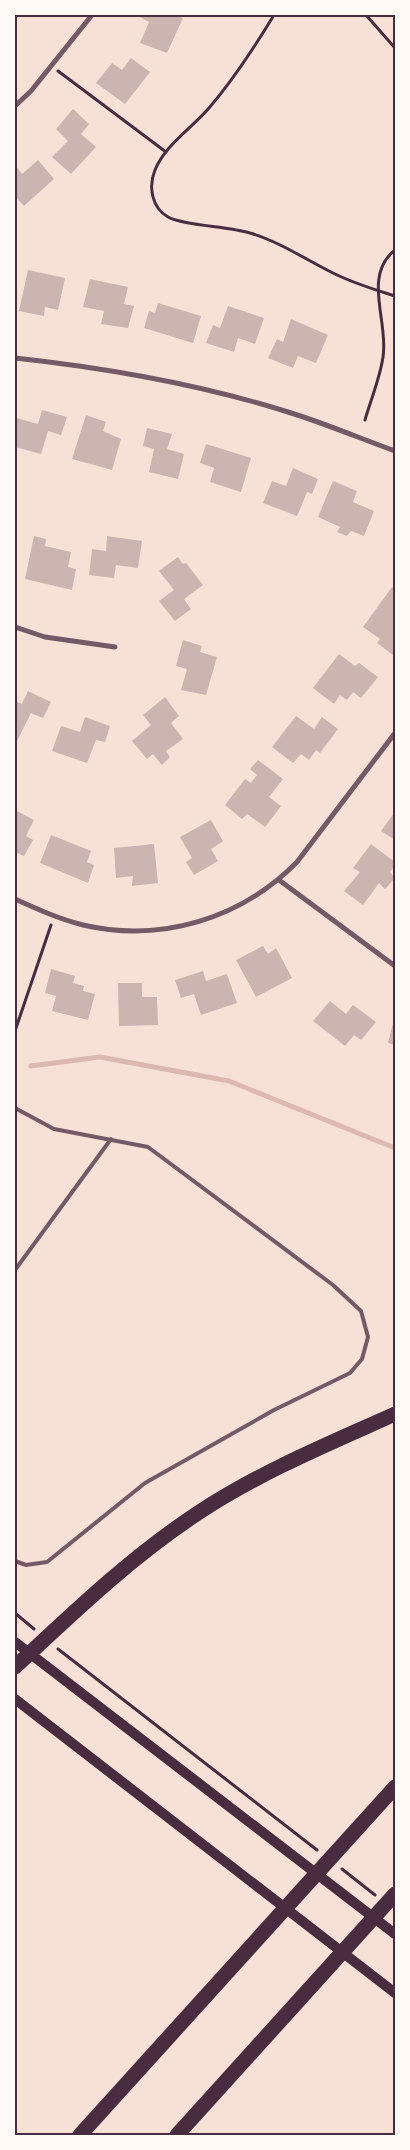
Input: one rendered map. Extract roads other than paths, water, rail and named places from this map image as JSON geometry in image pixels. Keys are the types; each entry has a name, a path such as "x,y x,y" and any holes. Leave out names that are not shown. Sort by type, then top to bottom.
{"highway":[{"path":"15,1667 130,1563 199,1512 273,1470 395,1414"},
{"path":"80,2135 395,1787"},
{"path":"177,2135 395,1894"}],"main road":[{"path":"15,1642 395,1934"},
{"path":"15,1699 395,1993"}],"street":[{"path":"15,106 31,92 92,15"},
{"path":"15,358 70,364 139,375 232,396 288,412 395,451"},
{"path":"15,627 45,637 115,647"},
{"path":"15,899 54,916 104,928 138,931 165,930 206,920 260,894 279,880 315,841 395,733"},
{"path":"279,880 395,966"}],"lane":[{"path":"15,1108 54,1129 148,1147 333,1286 361,1311 368,1337 362,1359 350,1373 274,1410 145,1483 47,1562 26,1565 15,1561"},
{"path":"15,1270 111,1140"}],"waterway":[{"path":"31,1066 100,1057 229,1081 395,1148"}]}
